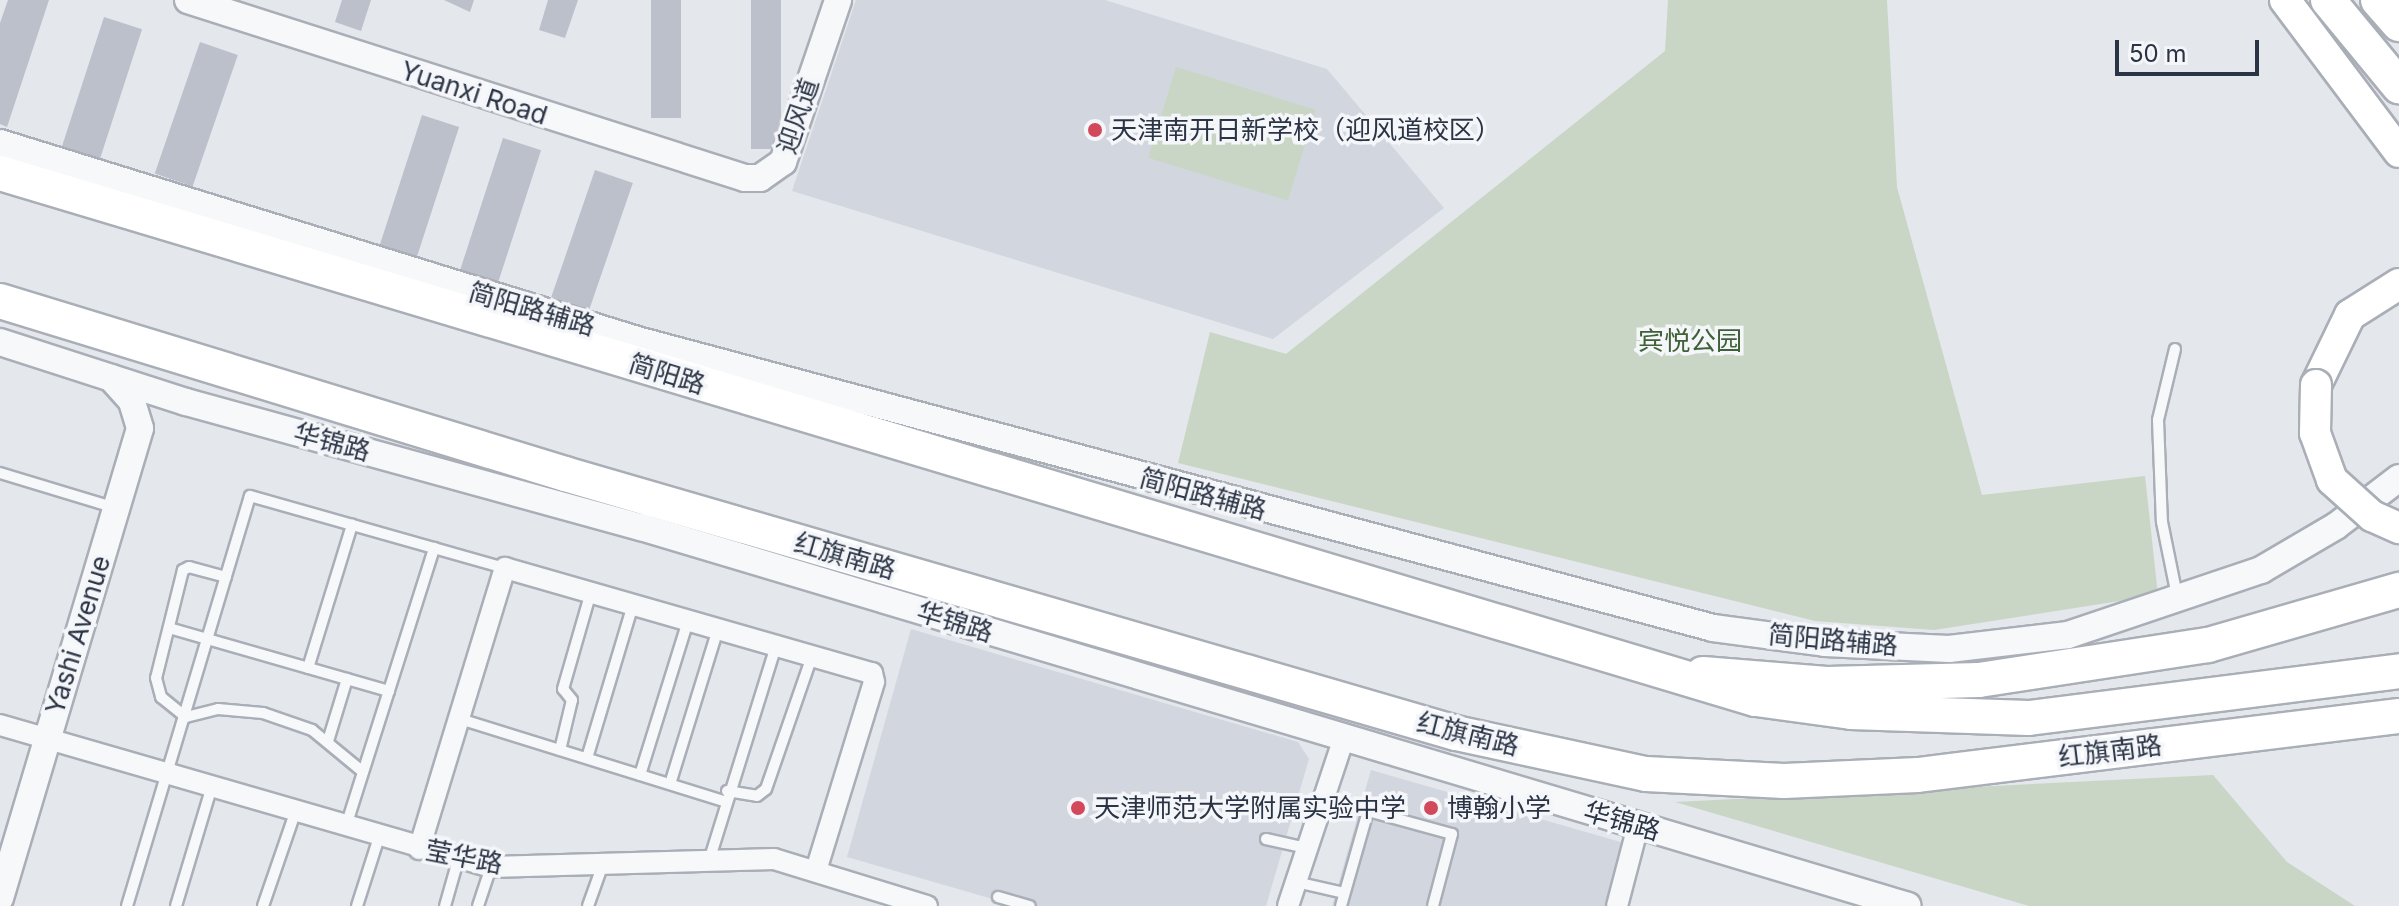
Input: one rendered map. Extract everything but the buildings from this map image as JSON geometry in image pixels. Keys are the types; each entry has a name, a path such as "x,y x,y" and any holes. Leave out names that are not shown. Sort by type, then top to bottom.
{"main road":[{"path":"2285,0 2399,152"},
{"path":"2328,0 2399,86"},
{"path":"2378,0 2399,24"},
{"name":"简阳路","path":"0,173 157,223 1669,670"},
{"path":"2399,284 2350,315 2316,385 2314,409 2319,452 2332,480 2372,516 2399,528"},
{"name":"红旗南路","path":"0,301 565,474 1456,733 1646,774 1784,781 1918,775 2399,716"},
{"path":"1669,670 1827,684 1979,680 2208,645 2399,590"},
{"name":"红旗南路","path":"1669,670 1756,699 1851,712 2029,718 2399,671"}],"street":[{"name":"Yuanxi Road","path":"188,0 729,176 760,178"},
{"name":"迎风道","path":"760,178 771,162 825,0"},
{"name":"迎风道","path":"760,178 783,162 838,0"},
{"name":"简阳路辅路","path":"0,143 370,261 1175,488 1713,628 1825,643 1949,649 2068,635 2178,602 2261,570 2336,526 2399,478"},
{"path":"157,223 370,261"},
{"name":"华锦路","path":"0,342 186,402 641,527 1343,741 1908,906"},
{"name":"Yashi Avenue","path":"0,898 52,740 121,509 140,428 132,401 111,378"},
{"name":"Yashi Avenue","path":"121,509 154,423 165,409 186,402"},
{"path":"419,849 505,568 872,673 874,682 816,871"},
{"name":"莹华路","path":"0,725 211,789 491,867 774,859 901,902 927,906"},
{"name":"Yashi Avenue","path":"9,906 52,740"},
{"path":"1288,906 1343,741"},
{"path":"1618,906 1638,826"}],"lane":[{"path":"2175,349 2158,420 2162,522 2178,602"},
{"path":"0,473 121,509"},
{"path":"127,906 250,496 505,568"},
{"path":"308,668 352,525"},
{"path":"346,828 434,548"},
{"path":"186,717 161,697 156,678 183,570 189,567 226,577"},
{"path":"560,750 572,700 563,689 591,592"},
{"path":"587,758 633,605"},
{"path":"640,775 688,621"},
{"path":"169,628 389,691"},
{"path":"670,784 718,629"},
{"path":"709,861 726,796 776,646"},
{"path":"460,719 670,784 726,796 757,796 766,789 812,656"},
{"path":"328,741 347,679"},
{"path":"186,717 218,709 263,713 312,730 363,772"},
{"path":"176,906 211,789"},
{"path":"1341,906 1368,811 1452,834 1433,906"},
{"path":"263,906 295,813"},
{"path":"357,906 379,837"},
{"path":"1266,839 1307,848"},
{"path":"445,906 459,857"},
{"path":"588,906 603,864"},
{"path":"478,906 491,867"},
{"path":"1296,882 1344,893"},
{"path":"998,897 1030,906"}],"shaded area":[{"name":"天津南开日新学校（迎风道校区）","path":"856,0 1105,0 1327,69 1444,208 1273,339 792,191"},
{"name":"天津师范大学附属实验中学","path":"911,629 1298,742 1309,759 1266,906 1017,906 847,857"},
{"name":"博翰小学","path":"1371,770 1631,845 1613,906 1332,906"}],"green space":[{"name":"宾悦公园","path":"1668,0 1887,0 1897,187 1982,495 2145,476 2158,595 1934,630 1815,621 1178,463 1210,332 1286,354 1665,51"},
{"path":"1176,67 1316,110 1288,201 1148,158"},
{"path":"2213,775 2287,862 2355,906 2029,906 1675,802"}],"place":[{"name":"天津南开日新学校（迎风道校区）","path":"1095,130"},
{"name":"天津师范大学附属实验中学","path":"1078,808"},
{"name":"博翰小学","path":"1431,808"}]}
